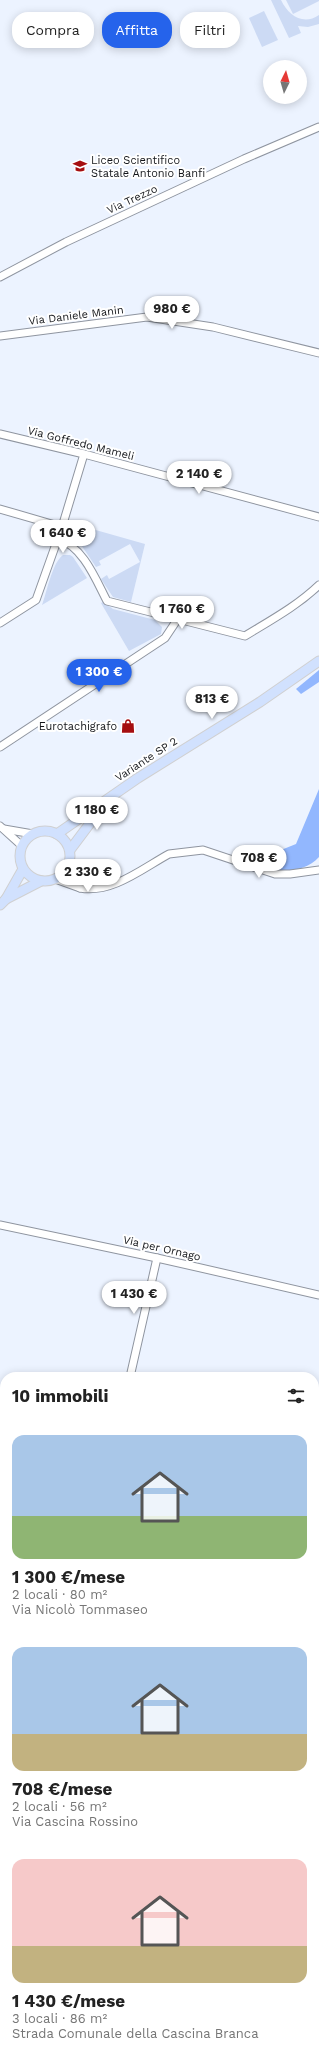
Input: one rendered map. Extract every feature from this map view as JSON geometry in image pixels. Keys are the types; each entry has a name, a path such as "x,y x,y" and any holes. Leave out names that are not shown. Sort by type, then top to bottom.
{"main road":[{"name":"Variante SP 2","path":"57,834 138,778 260,702 319,661"},
{"name":"Variante SP 2","path":"55,879 67,869 70,854 108,800"},
{"path":"41,881 34,879 23,869 20,858 22,846 33,834 45,831 57,834 67,843 70,854"},
{"path":"3,902 23,869"},
{"path":"3,902 41,881 55,879"}],"street":[{"name":"Via Trezzo","path":"0,277 66,242 244,159 319,127"},
{"name":"Via Daniele Manin","path":"0,336 23,332 77,328 147,317 213,327 319,353"},
{"name":"Via Daniele Manin","path":"0,331 23,332"},
{"name":"Via Goffredo Mameli","path":"0,434 84,454 319,517"},
{"path":"0,623 36,600 62,527 84,454"},
{"path":"0,509 62,527"},
{"path":"58,539 68,542 78,552 107,601 177,620 245,636 287,611 307,597 319,586"},
{"path":"0,747 165,638 177,620"},
{"path":"2,828 33,834"},
{"path":"2,828 22,846"},
{"path":"55,879 90,890 107,887 169,854 203,850 275,874 290,874 319,870"},
{"path":"70,854 80,888"},
{"name":"Via per Ornago","path":"0,1225 157,1258 319,1295"},
{"path":"131,1372 157,1258"}],"shaded area":[{"path":"271,0 281,0 292,14 302,19 313,18 319,15 319,24 308,27 298,26 301,33 289,38"},
{"path":"286,0 319,0 319,1 293,14"},
{"path":"264,11 278,40 262,47 249,18"},
{"path":"71,523 145,544 131,602 113,597 101,579 107,575 109,579 140,562 130,544 99,561 101,565 96,567 69,527"},
{"path":"63,555 70,555 73,557 87,578 42,605 53,571 59,559"},
{"path":"103,602 113,609 155,620 162,627 161,634 129,651 101,603"},
{"path":"319,670 319,682 301,694 296,689"},
{"path":"319,789 319,857 308,866 295,870 266,868 262,864 266,856 296,844"}],"place":[{"name":"Liceo Scientifico Statale Antonio Banfi","path":"80,166"},
{"name":"Eurotachigrafo","path":"128,726"}]}
